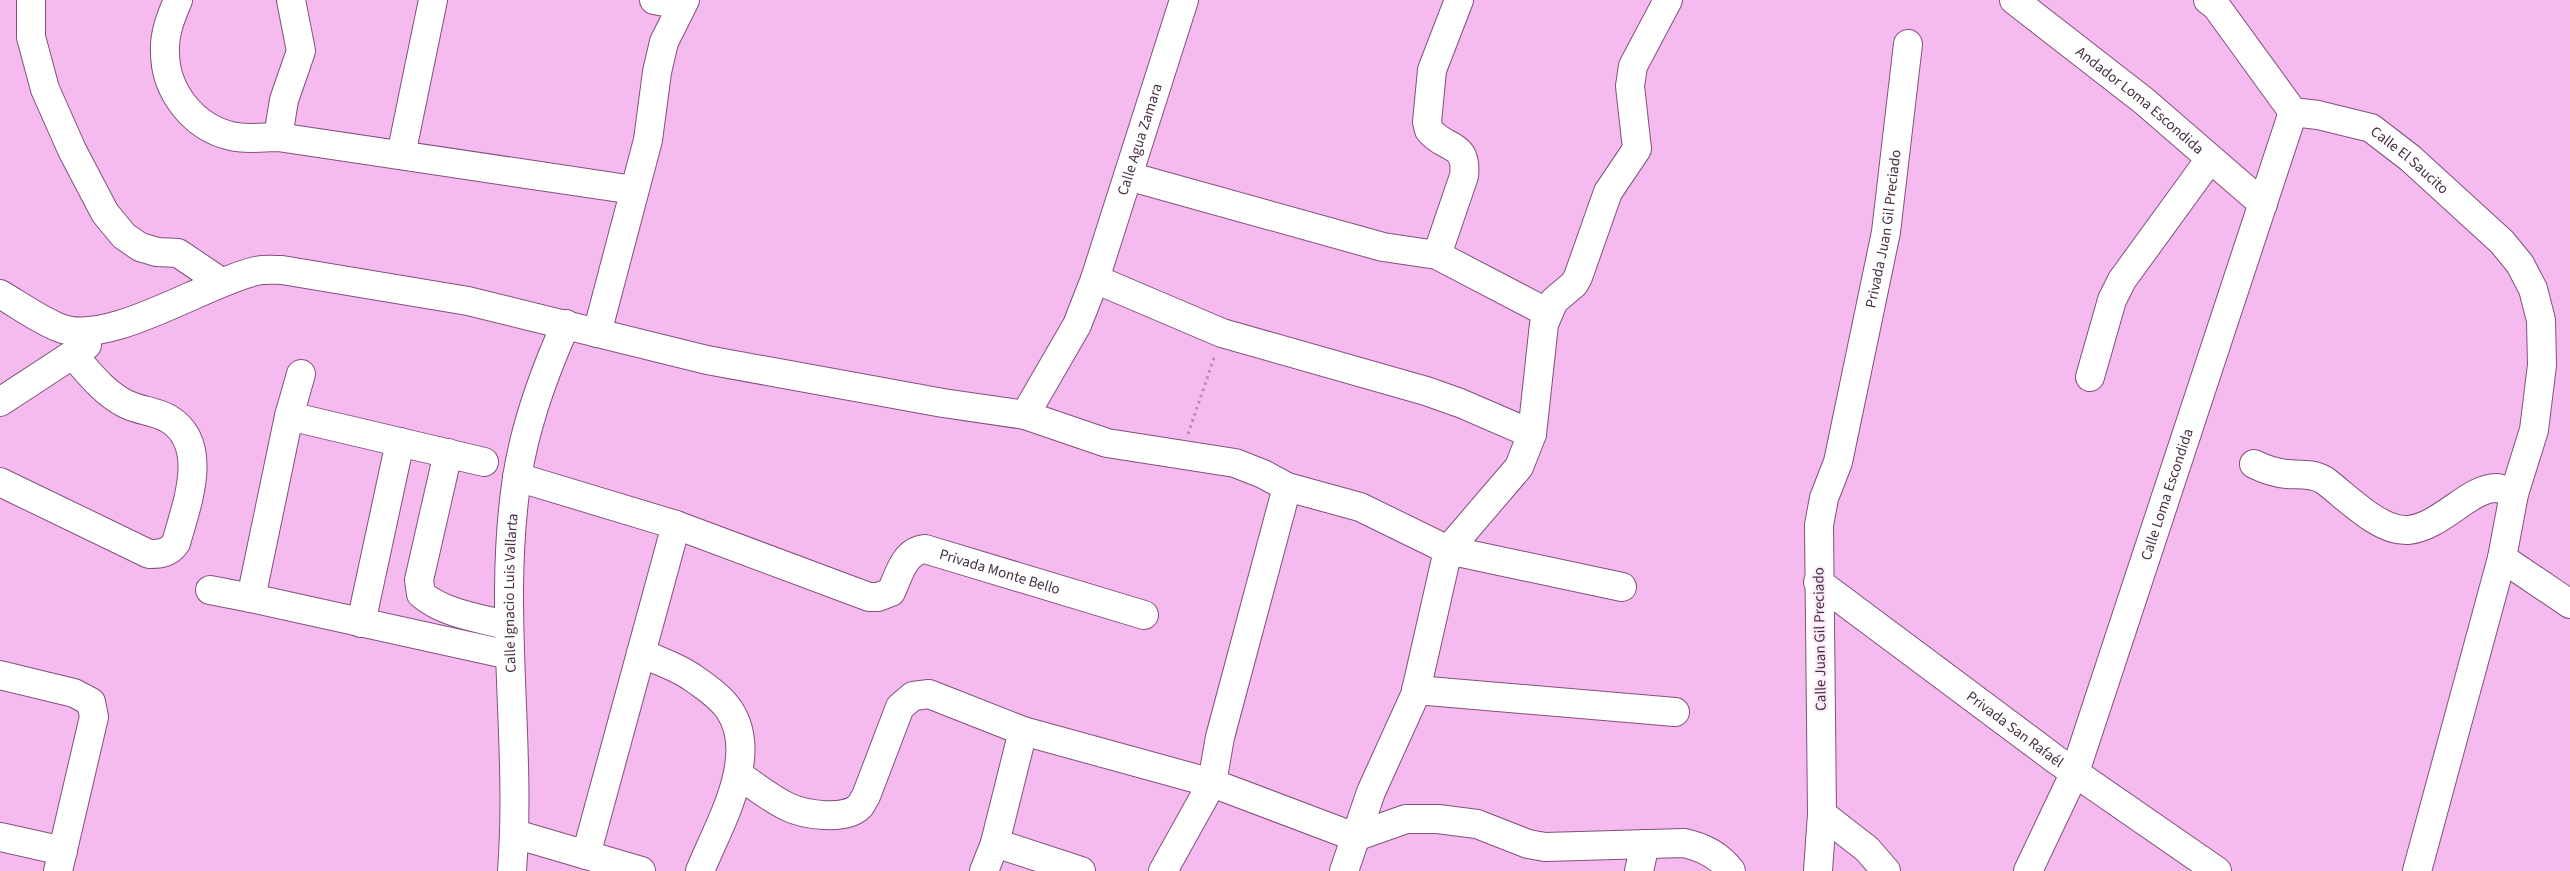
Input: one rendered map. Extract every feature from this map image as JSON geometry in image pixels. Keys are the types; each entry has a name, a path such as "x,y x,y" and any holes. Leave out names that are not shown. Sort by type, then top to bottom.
{"street":[{"path":"31,0 31,37 45,89 105,214 124,236 140,247 157,252 178,253 221,282"},
{"path":"178,0 168,25 164,51 174,90 189,112 209,126 232,136 278,137 634,190"},
{"path":"278,137 284,100 301,51 292,0"},
{"path":"401,155 433,0"},
{"path":"597,333 648,140 657,72 664,42 684,3 654,0"},
{"name":"Calle Agua Zamara","path":"1025,414 1077,325 1095,279 1184,0"},
{"path":"1437,255 1459,194 1465,167 1462,154 1453,145 1429,130 1431,76 1459,0"},
{"path":"1344,871 1371,792 1416,690 1448,550 1519,467 1532,434 1544,324 1554,301 1574,284 1578,277 1608,192 1637,149 1630,86 1633,66 1668,0"},
{"name":"Andador Loma Escondida","path":"2014,0 2144,101 2263,204"},
{"path":"2214,2 2293,112"},
{"name":"Privada Juan Gil Preciado","path":"1849,411 1886,232 1908,44"},
{"name":"Calle Loma Escondida","path":"2028,871 2075,772 2293,112"},
{"name":"Calle El Saucito","path":"2293,112 2318,115 2370,128 2410,158 2502,242 2520,264 2533,289 2541,320 2542,365 2534,430 2514,494"},
{"path":"2090,377 2112,300 2122,280 2210,159"},
{"path":"1128,176 1383,246 1437,255 1548,313"},
{"path":"0,402 111,329 221,282 257,270 282,270 468,301 743,367 943,403 1025,414 1107,443 1236,463 1263,474 1287,488 1360,507 1448,550 1622,587"},
{"path":"1095,279 1222,333 1426,391 1460,403 1532,434"},
{"path":"0,294 60,328 84,330 111,329"},
{"name":"Calle Ignacio Luis Vallarta","path":"512,871 515,834 509,626 511,533 517,477 534,404 566,324"},
{"path":"0,482 149,554 164,553 171,550 176,543 192,481 192,455 184,432 167,418 126,404 112,395 99,384 73,355"},
{"path":"252,598 290,416 301,374"},
{"name":"Calle Juan Gil Preciado","path":"1818,871 1822,814 1818,582 1821,513 1838,462 1849,411"},
{"path":"290,416 484,462"},
{"path":"360,623 400,442"},
{"path":"448,453 419,587 421,594 427,599 465,615 509,626"},
{"path":"2254,464 2286,474 2306,474 2322,479 2376,522 2406,530 2434,522 2484,491 2498,488 2514,494 2502,558 2417,871"},
{"path":"517,477 676,525 586,855"},
{"path":"1163,871 1212,783 1220,737 1287,488"},
{"name":"Privada Monte Bello","path":"676,525 862,595 878,598 891,592 908,556 914,550 925,549 1144,615"},
{"path":"2502,558 2570,604"},
{"name":"Privada San Rafaél","path":"1818,582 2075,772 2217,871"},
{"path":"210,590 510,655"},
{"path":"459,645 465,615"},
{"path":"641,653 692,677 723,702 735,720 741,750 739,775 700,871"},
{"path":"0,675 74,693 91,702 94,717 61,861 0,838"},
{"path":"1416,690 1675,712"},
{"path":"739,775 790,808 808,814 829,815 842,813 859,806 872,781 900,706 913,696 930,694 1023,731 1212,783 1355,837 1406,820 1438,819 1477,824 1528,844 1545,847 1684,843 1700,846 1714,855 1731,871"},
{"path":"984,871 995,843 1023,731"},
{"path":"1371,792 1406,820"},
{"path":"1822,814 1867,849 1886,871"},
{"path":"515,834 641,871"},
{"path":"995,843 1081,871"},
{"path":"1639,871 1645,844"}],"path":[{"path":"1182,454 1222,333"}]}
